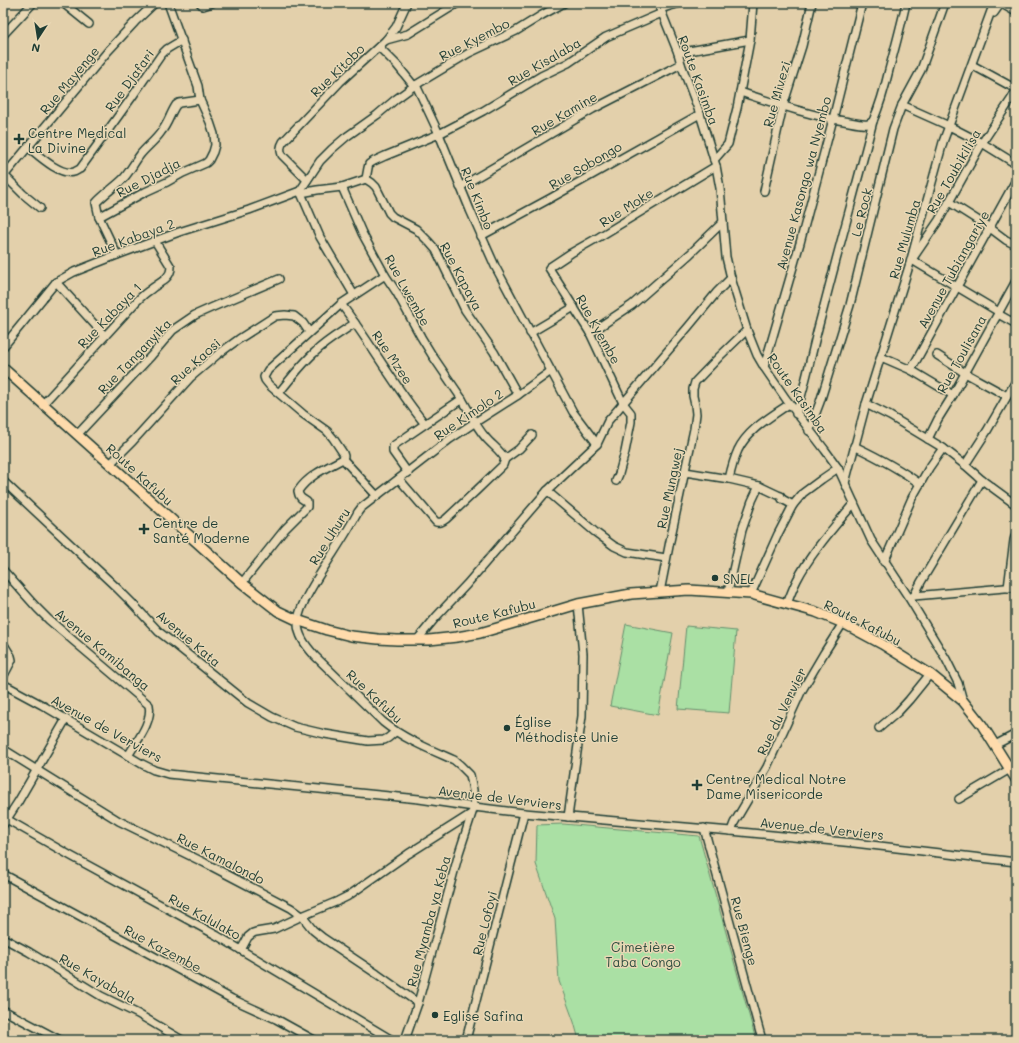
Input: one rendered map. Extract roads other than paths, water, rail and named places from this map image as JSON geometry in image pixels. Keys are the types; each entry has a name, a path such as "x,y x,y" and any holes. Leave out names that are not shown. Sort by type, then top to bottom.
{"main road":[{"name":"Route Kafubu","path":"3,368 242,584 278,611 298,620 327,630 345,634 378,639 417,640 457,637 480,633 578,604 631,594 689,590 750,594 816,612 843,623 882,644 930,674 963,701 982,725 1016,779"}],"street":[{"path":"3,35 32,3"},
{"path":"62,3 89,24"},
{"name":"Rue Mayenge","path":"40,208 4,176 108,51 155,3"},
{"path":"117,255 99,217 96,205 101,198 126,175 144,151 165,128 176,105 179,103 200,100 198,86 168,3"},
{"path":"200,3 203,6 212,3"},
{"path":"386,40 396,27 407,3"},
{"name":"Rue Kitobo","path":"307,180 282,155 280,151 280,146 289,135 325,98 386,40 408,34 458,3"},
{"name":"Rue Kyembo","path":"415,86 469,53 516,31 564,3"},
{"name":"Rue Kisalaba","path":"366,179 369,164 439,134 483,111 541,76 568,63 606,37 660,8 680,3"},
{"name":"Rue Moke","path":"549,268 571,252 599,237 715,163 728,144 750,40 753,3"},
{"name":"Rue Mivezi","path":"764,191 783,106 802,46 812,3"},
{"name":"Avenue Kasongo wa Nyembo","path":"764,367 800,243 862,3"},
{"path":"796,414 873,121 879,108 899,36 906,3"},
{"name":"Le Rock","path":"809,431 820,402 850,305 893,129 902,105 921,70 945,3"},
{"name":"Rue Mulumba","path":"844,483 866,404 911,261 942,142 989,20 994,3"},
{"path":"989,20 1001,3 1016,12"},
{"name":"Route Kasimba","path":"660,8 700,114 715,163 724,222 726,257 747,330 757,355 796,414 838,468 871,540 884,562 912,597 958,683 963,701"},
{"name":"Rue Djafari","path":"28,147 57,169 75,172 80,169 161,54 182,40"},
{"path":"678,53 750,40"},
{"name":"Rue Kimbo","path":"379,47 415,86 439,134 460,187 495,266 573,412 597,444"},
{"name":"Rue Kamine","path":"460,187 593,109 681,64"},
{"path":"972,65 1016,90"},
{"path":"354,295 320,237 301,192 320,161 332,149 415,86"},
{"name":"Rue Toubikilisa","path":"911,261 939,220 982,143 1016,90"},
{"path":"740,92 783,106 833,119 857,124 866,124 873,121"},
{"name":"Rue Djadja","path":"99,217 145,192 206,163 213,152 215,145 214,134 200,100"},
{"path":"902,105 982,143 1016,164"},
{"name":"Rue Sobongo","path":"481,236 700,114"},
{"path":"301,192 342,187 366,179"},
{"name":"Rue Kapaya","path":"366,179 376,187 389,213 416,229 436,250 465,310 494,352 518,395"},
{"name":"Avenue Tubiangariye","path":"911,370 1016,180"},
{"name":"Rue Lwembe","path":"342,187 362,233 385,275 397,293 420,337 462,399 472,416 474,423 505,459"},
{"name":"Rue Kabaya 2","path":"3,347 56,282 74,272 154,241 301,192"},
{"path":"949,202 1016,245"},
{"path":"590,333 632,305 724,222"},
{"name":"Rue Kabaya 1","path":"43,404 137,301 170,274 171,267 154,241"},
{"path":"911,261 957,287 1016,324"},
{"name":"Rue Kyembe","path":"549,268 590,333 623,403 630,413 631,422 624,458 616,481"},
{"path":"377,496 343,459 343,453 327,431 303,414 269,385 265,380 264,375 341,304 385,275"},
{"path":"417,640 547,491 597,444 608,422 623,403 717,292 731,278"},
{"name":"Rue Tanganyika","path":"77,435 151,356 173,330 195,315 213,306 279,279"},
{"path":"56,282 105,336"},
{"name":"Rue Toulisana","path":"928,439 1016,282"},
{"name":"Rue Mzee","path":"341,304 425,424"},
{"path":"530,333 574,307"},
{"name":"Rue Kaosi","path":"110,464 191,377 239,339 275,316 294,316 303,323 309,332"},
{"path":"279,393 314,353 355,323"},
{"name":"Rue Mungwej","path":"660,592 694,429 696,414 693,389 695,382 747,330"},
{"path":"937,355 965,373 1007,396"},
{"path":"881,357 911,370 953,395"},
{"name":"Rue Kimolo 2","path":"399,479 439,447 518,395 551,371"},
{"path":"965,465 988,431 1016,381"},
{"path":"408,472 393,452 394,446 462,399"},
{"path":"729,480 738,450 746,438 755,429 789,404"},
{"path":"866,404 890,416 943,448 1016,506"},
{"path":"399,479 436,522 439,523 446,519 477,490 503,465 505,459 519,449 532,435"},
{"path":"854,446 901,471 920,484"},
{"path":"884,562 912,498 929,468 943,448"},
{"path":"242,584 285,529 307,507 307,502 299,495 298,491 302,486 313,476 343,459"},
{"path":"750,594 793,506 803,493 838,468"},
{"path":"685,472 759,486 781,496 782,499 793,506"},
{"name":"Rue Uhuru","path":"298,620 309,591 358,512 361,508 399,479"},
{"path":"912,597 982,480"},
{"name":"Avenue Kata","path":"3,481 127,598 159,632 254,707 277,720 295,727 368,742 384,740 395,732"},
{"path":"728,592 742,530 759,486"},
{"path":"547,491 595,532 614,546 628,552 666,558"},
{"path":"787,604 797,580 811,557 854,503"},
{"path":"912,597 1012,588 1014,540 1016,533"},
{"name":"Avenue Kamibanga","path":"3,570 49,620 149,705 149,716 144,730 128,756"},
{"path":"568,817 582,716 583,654 578,604"},
{"name":"Rue Kafubu","path":"298,620 302,641 315,656 383,722 408,740 454,760 466,770 470,775 472,783 472,811"},
{"name":"Rue du Vervier","path":"731,831 734,823 767,767 801,692 843,623"},
{"path":"3,643 12,660 3,677"},
{"path":"879,728 898,712 930,674"},
{"name":"Avenue de Verviers","path":"3,684 128,756 154,770 168,774 419,799 472,811 524,813 704,828 854,843 1016,862"},
{"path":"4,820 18,802 66,719"},
{"path":"995,745 1016,734"},
{"name":"Rue Kamalondo","path":"3,749 113,818 282,902 302,916 313,930 323,938 372,970 418,1003"},
{"path":"959,799 1010,769"},
{"path":"241,950 248,937 253,933 274,929 338,902 348,896 472,811"},
{"name":"Rue Myamba ya Keba","path":"405,1040 418,1003 472,811"},
{"name":"Rue Lofoyi","path":"466,1040 524,813"},
{"name":"Rue Kalulako","path":"4,820 241,950 392,1040"},
{"name":"Rue Bienge","path":"704,828 762,1040"},
{"name":"Rue Kazembe","path":"3,874 232,999 276,1019 314,1040"},
{"name":"Rue Kayabala","path":"3,938 101,996 182,1040"},
{"path":"3,1010 60,1040"}],"place":[{"name":"Centre Medical La Divine","path":"19,139"},
{"name":"Centre de Santé Moderne","path":"144,529"},
{"name":"SNEL","path":"715,578"},
{"name":"Église Méthodiste Unie","path":"507,728"},
{"name":"Centre Medical Notre Dame Misericorde","path":"697,785"},
{"name":"Eglise Safina","path":"435,1015"}],"park label":[{"name":"Cimetière Taba Congo","path":"643,954"}]}
